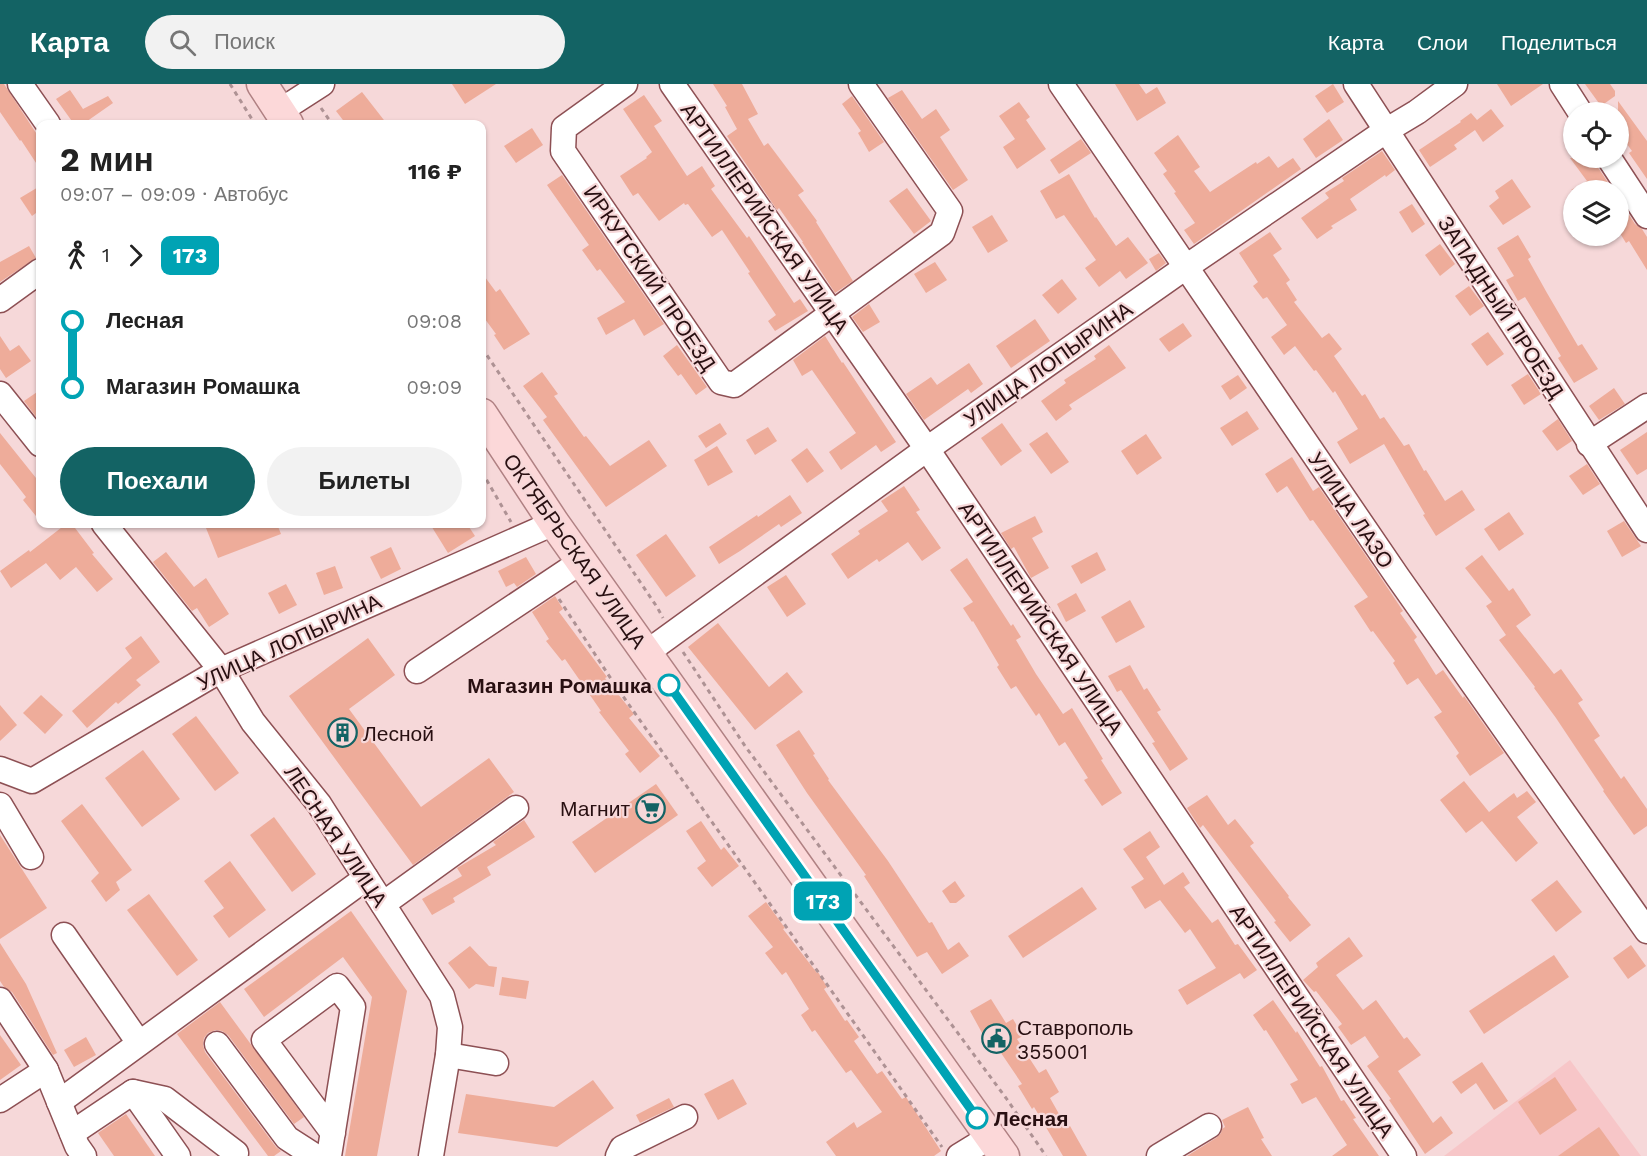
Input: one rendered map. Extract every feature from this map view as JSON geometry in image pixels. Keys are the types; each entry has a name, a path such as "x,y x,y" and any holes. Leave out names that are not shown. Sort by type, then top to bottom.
{"main road":[{"path":"262,84 274,120"},
{"name":"ОКТЯБРЬСКАЯ УЛИЦА","path":"486,420 554,523 997,1146"}],"street":[{"path":"20,84 45,120"},
{"path":"274,120 322,84"},
{"name":"ИРКУТСКИЙ ПРОЕЗД","path":"625,84 564,128 563,151 721,382 734,385 942,233 950,212 861,84"},
{"name":"АРТИЛЛЕРИЙСКАЯ УЛИЦА","path":"672,84 927,449 1404,1156"},
{"name":"УЛИЦА ЛАЗО","path":"1061,84 1397,576 1647,932"},
{"name":"ЗАПАДНЫЙ ПРОЕЗД","path":"1356,84 1647,530"},
{"name":"УЛИЦА ЛОПЫРИНА","path":"646,653 927,449 1186,267 1455,84"},
{"path":"1562,84 1574,102"},
{"path":"1616,168 1647,216"},
{"path":"0,300 36,274"},
{"path":"0,394 36,439"},
{"path":"1589,444 1647,406"},
{"name":"УЛИЦА ЛОПЫРИНА","path":"0,805 32,781 221,670 554,523"},
{"name":"ЛЕСНАЯ УЛИЦА","path":"107,528 221,670 254,722 320,804 442,996 450,1027 448,1055 431,1156"},
{"path":"417,671 582,561"},
{"path":"0,769 32,781"},
{"path":"0,805 31,857"},
{"path":"383,904 516,808"},
{"path":"59,1102 366,878"},
{"path":"64,935 139,1043"},
{"path":"337,986 353,1007 331,1145 264,1040 337,986"},
{"path":"0,1000 46,1070 77,1146 84,1156"},
{"path":"217,1044 286,1138 315,1156"},
{"path":"448,1055 496,1063"},
{"path":"0,1100 46,1070"},
{"path":"72,1133 132,1092 165,1099 236,1153"},
{"path":"132,1092 178,1156"},
{"path":"608,1154 685,1117"},
{"path":"1159,1156 1209,1126"},
{"path":"950,1151 997,1146"}],"path":[{"path":"230,84 274,120"},
{"path":"486,354 657,607 671,635 745,746 1006,1098 1046,1156"},
{"path":"486,479 520,538"},
{"path":"549,583 615,685 950,1151"}],"shaded area":[{"path":"1570,1060 1641,1156 1444,1156"}],"building":[{"path":"0,84 4,84 36,133 36,163 21,140 0,112"},
{"path":"452,84 496,84 465,104"},
{"path":"713,84 742,84 758,114 748,119 764,146 768,143 804,191 798,195 817,221 853,281 835,293 803,242 779,208 777,210 727,136 737,129 725,107 727,106"},
{"path":"1115,84 1139,84 1146,94 1157,87 1166,103 1137,121"},
{"path":"1333,84 1344,102 1327,113 1315,96"},
{"path":"1497,84 1543,84 1511,106"},
{"path":"1585,84 1610,84 1615,91 1615,96 1607,102 1598,102"},
{"path":"70,90 83,109 108,96 113,103 89,120 71,120 56,99"},
{"path":"902,90 922,119 936,109 950,130 940,137 968,180 953,190 888,98"},
{"path":"362,92 384,120 343,120 336,111"},
{"path":"644,95 662,121 654,126 687,176 702,166 715,186 711,189 747,238 749,236 794,303 800,299 808,311 775,331 768,321 776,315 722,230 712,237 688,204 684,203 659,221 638,193 633,196 620,176 652,152 623,109"},
{"path":"852,96 884,142 869,152 858,133 861,131 842,104"},
{"path":"1019,102 1030,117 1026,120 1046,149 1017,169 1003,147 1015,139 999,116"},
{"path":"1491,109 1504,126 1483,142 1475,130 1454,145 1457,149 1430,167 1419,150 1471,113 1477,120"},
{"path":"1629,116 1647,141 1647,179 1629,153 1632,151 1629,147"},
{"path":"1329,119 1343,140 1316,158 1303,139"},
{"path":"532,128 543,145 516,163 504,146"},
{"path":"1178,135 1200,167 1194,171 1210,192 1269,156 1278,168 1293,158 1301,169 1194,244 1184,230 1195,223 1174,193 1176,192 1163,174 1167,171 1154,153"},
{"path":"1081,139 1091,153 1059,174 1050,160"},
{"path":"1382,151 1395,170 1350,199 1357,210 1331,226 1333,228 1317,239 1301,218 1329,198 1325,193 1344,181 1342,178"},
{"path":"1577,168 1598,168 1606,180 1586,180"},
{"path":"1069,174 1095,218 1116,246 1128,237 1148,263 1126,279 1120,271 1099,287 1085,268 1096,260 1064,215 1056,219 1040,191"},
{"path":"562,175 664,324 644,336 634,319 606,335 597,318 625,302 600,269 597,271 582,250 589,245 547,185"},
{"path":"1512,179 1531,207 1503,225 1489,206 1499,198 1495,191"},
{"path":"36,188 36,213 32,216 20,198"},
{"path":"907,188 931,221 914,234 889,201"},
{"path":"1412,204 1425,224 1412,233 1399,212"},
{"path":"992,215 1008,241 988,253 972,227"},
{"path":"1629,215 1647,237 1647,270 1629,241"},
{"path":"1270,232 1282,249 1273,255 1290,280 1286,283 1297,300 1294,302 1322,338 1329,333 1342,349 1334,356 1362,396 1365,394 1380,419 1384,417 1404,446 1409,444 1445,501 1462,490 1475,510 1436,536 1384,444 1350,464 1337,442 1358,429 1335,391 1333,393 1295,346 1284,355 1271,337 1287,325 1267,297 1263,299 1253,286 1258,282 1239,253"},
{"path":"1518,235 1531,257 1528,259 1578,346 1582,344 1598,369 1574,383 1558,358 1561,356 1525,297 1518,301 1506,280 1514,276 1497,248"},
{"path":"1440,244 1455,264 1440,276 1425,255"},
{"path":"29,246 36,258 0,282 0,262"},
{"path":"1159,253 1166,263 1156,271 1149,259"},
{"path":"935,262 947,280 926,293 914,274"},
{"path":"486,278 496,292 500,289 530,334 504,350 494,335 496,334 486,320"},
{"path":"1062,279 1077,299 1058,314 1042,295"},
{"path":"1469,286 1484,306 1470,316 1455,296"},
{"path":"869,304 880,322 863,332 852,317"},
{"path":"1035,319 1050,341 1011,368 996,346"},
{"path":"1183,323 1192,336 1169,352 1159,339"},
{"path":"1488,332 1504,354 1487,366 1471,344"},
{"path":"0,336 10,351 19,345 31,361 6,378 0,369"},
{"path":"825,336 896,442 881,452 876,445 841,470 829,452 856,433 812,370 802,376 793,360"},
{"path":"677,345 707,387 696,395 681,374 678,376 663,356"},
{"path":"1109,345 1126,368 1069,405 1072,409 1056,421 1041,401 1066,383 1064,380 1096,359 1094,356"},
{"path":"969,363 983,384 971,393 968,389 924,420 906,394 931,377 937,385"},
{"path":"542,372 558,394 554,396 584,437 586,436 610,466 649,440 667,466 606,507 543,420 547,417 523,386"},
{"path":"1528,374 1541,394 1524,405 1511,385"},
{"path":"1238,375 1247,388 1230,400 1221,386"},
{"path":"1614,388 1625,404 1599,420 1589,406"},
{"path":"36,393 36,417 24,401"},
{"path":"1247,411 1259,429 1232,446 1220,428"},
{"path":"1558,419 1572,441 1557,451 1542,431"},
{"path":"720,423 727,434 706,448 698,436"},
{"path":"1002,423 1022,451 1001,466 981,438"},
{"path":"768,427 777,441 755,455 746,440"},
{"path":"1047,432 1069,462 1051,474 1029,444"},
{"path":"1647,432 1647,469 1637,475 1620,450"},
{"path":"0,433 36,478 36,516 23,500 26,497 0,464"},
{"path":"1146,434 1162,458 1137,475 1121,451"},
{"path":"717,446 733,472 708,486 694,460"},
{"path":"807,448 824,471 807,483 791,460"},
{"path":"1292,457 1313,491 1319,487 1403,611 1400,613 1417,637 1414,640 1436,675 1443,670 1504,753 1470,776 1456,756 1459,753 1434,717 1442,712 1418,678 1407,685 1393,663 1395,661 1373,631 1371,632 1354,606 1368,597 1313,520 1310,521 1287,486 1277,493 1265,474"},
{"path":"1587,464 1600,484 1583,495 1569,476"},
{"path":"904,486 920,510 916,512 941,548 922,561 908,542 879,562 877,559 848,579 831,554 860,534 858,531 888,511 881,501"},
{"path":"790,495 802,513 781,527 779,524 719,564 709,547"},
{"path":"1509,512 1524,534 1499,551 1484,529"},
{"path":"1035,516 1043,532 1032,538 1049,568 1031,578 1014,547 1011,549 1001,533"},
{"path":"1624,521 1641,546 1622,557 1607,531"},
{"path":"61,528 75,528 94,553 92,554 113,579 97,592 76,567 60,580 46,563 11,588 0,571 29,550 30,552"},
{"path":"206,528 279,528 281,534 218,558"},
{"path":"432,528 470,528 475,536 448,553"},
{"path":"666,534 696,576 666,597 636,555"},
{"path":"391,547 401,569 381,579 370,557"},
{"path":"166,552 194,587 206,578 229,614 209,627 197,608 192,611 153,562"},
{"path":"1097,552 1106,570 1081,584 1071,566"},
{"path":"1482,555 1509,591 1513,588 1531,615 1516,626 1554,674 1561,669 1583,700 1578,703 1600,736 1594,740 1621,779 1624,776 1647,809 1647,826 1634,835 1535,687 1499,640 1506,635 1486,606 1492,602 1465,568"},
{"path":"526,557 536,574 517,587 514,583 506,587 498,571"},
{"path":"967,558 1011,626 1013,624 1021,637 1016,640 1036,674 1063,714 1072,708 1122,793 1102,806 1084,780 1088,778 1065,742 1059,746 1039,713 1036,716 1016,686 1011,689 973,621 963,608 973,602 950,570"},
{"path":"335,566 343,588 324,595 316,573"},
{"path":"786,575 806,604 787,617 767,587"},
{"path":"286,584 297,605 279,614 268,593"},
{"path":"1076,593 1086,611 1066,622 1057,604"},
{"path":"555,596 563,609 559,612 607,677 605,678 634,714 629,718 660,756 640,773 625,754 629,751 599,712 601,711 565,659 562,661 546,641 549,639 532,612"},
{"path":"1130,600 1145,627 1116,643 1101,617"},
{"path":"718,623 769,687 787,672 803,692 755,730 688,647"},
{"path":"141,636 160,662 136,680 141,685 118,704 116,702 87,728 72,711 132,658 125,648"},
{"name":"Лесной","path":"368,638 395,675 349,709 421,807 489,758 514,792 413,865 289,696"},
{"path":"1130,665 1144,690 1147,688 1161,710 1157,712 1188,759 1170,771 1152,743 1155,742 1121,690 1117,692 1108,676"},
{"path":"41,695 63,715 45,734 23,713"},
{"path":"0,705 17,725 0,741"},
{"path":"196,716 239,773 215,791 172,734"},
{"path":"799,730 828,780 888,861 929,923 932,922 948,950 959,942 969,956 942,974 927,952 917,957 864,876 866,875 807,793 776,745"},
{"path":"143,750 180,799 142,827 105,778"},
{"path":"1464,781 1489,812 1514,793 1517,798 1527,791 1536,802 1517,817 1538,843 1516,862 1482,821 1466,833 1440,800"},
{"path":"656,784 678,815 595,873 572,842"},
{"path":"1207,795 1228,825 1235,819 1254,843 1250,846 1311,925 1290,942 1203,825 1200,828 1187,808"},
{"path":"82,804 132,870 116,882 120,890 106,902 91,881 99,873 61,821"},
{"path":"274,817 316,874 292,892 250,835"},
{"path":"524,820 535,837 487,867 491,875 453,898 455,902 432,915 422,899 462,876 457,868 496,845 493,842"},
{"path":"701,821 721,850 724,847 739,866 712,887 697,868 706,861 686,831"},
{"path":"1150,831 1160,847 1146,857 1164,885 1183,872 1190,883 1184,887 1212,923 1218,919 1235,945 1238,944 1257,970 1244,979 1240,973 1187,1005 1178,990 1216,968 1190,929 1185,933 1160,900 1145,909 1131,887 1144,879 1123,849"},
{"path":"0,835 47,908 0,939"},
{"path":"230,861 266,910 229,938 213,916 224,908 204,881"},
{"path":"1557,880 1582,912 1556,932 1531,900"},
{"path":"955,881 965,896 956,903 950,903 942,891"},
{"path":"1082,887 1097,909 1023,958 1008,936"},
{"path":"149,894 198,960 177,976 127,910"},
{"path":"766,902 785,928 783,929 818,972 827,987 824,989 845,1021 847,1020 859,1037 854,1041 877,1074 882,1071 902,1099 906,1097 941,1151 934,1156 836,1156 826,1142 854,1122 857,1128 882,1112 851,1070 846,1073 815,1030 812,1032 801,1015 809,1009 786,972 782,975 765,953 773,947 748,916"},
{"path":"351,911 407,991 377,1156 345,1156 372,997 343,957 264,1017 244,989"},
{"path":"1349,937 1363,956 1336,975 1363,1010 1376,1000 1404,1039 1407,1037 1421,1055 1398,1071 1433,1123 1441,1116 1453,1133 1425,1154 1389,1100 1391,1099 1367,1066 1379,1057 1365,1036 1351,1045 1338,1027 1342,1024 1316,991 1314,992 1303,980 1318,967 1316,963"},
{"path":"0,943 26,984 57,1053 53,1055 12,992 0,981"},
{"path":"1631,945 1646,966 1628,979 1613,958"},
{"path":"470,946 489,966 497,967 494,987 476,984 469,989 448,963"},
{"path":"1554,955 1569,977 1484,1034 1469,1011"},
{"path":"502,977 529,981 526,999 499,995"},
{"path":"991,999 1006,1023 1013,1019 1023,1036 1017,1039 1039,1073 1046,1069 1059,1092 1050,1098 1067,1128 1070,1126 1087,1156 1063,1156 1034,1107 1032,1109 1018,1086 1022,1084 999,1050 993,1053 970,1011"},
{"path":"1273,1000 1296,1033 1297,1031 1320,1067 1322,1066 1341,1101 1344,1100 1356,1118 1353,1119 1379,1156 1332,1156 1347,1145 1316,1097 1302,1104 1290,1084 1298,1080 1266,1030 1264,1031 1253,1015"},
{"path":"220,1002 304,1117 294,1124 228,1035 216,1030 208,1033 204,1038 205,1052 281,1151 274,1156 268,1156 177,1034"},
{"path":"0,1035 21,1065 0,1080"},
{"path":"86,1037 96,1055 74,1067 64,1050"},
{"path":"1482,1062 1508,1101 1494,1110 1476,1083 1461,1094 1452,1082"},
{"path":"1555,1077 1577,1110 1540,1135 1518,1102"},
{"path":"733,1079 747,1104 718,1120 704,1094"},
{"path":"593,1080 614,1108 557,1147 458,1133 466,1094 554,1107"},
{"path":"669,1098 674,1107 640,1123 636,1115"},
{"path":"1248,1107 1264,1138 1261,1139 1272,1156 1187,1156 1221,1133 1225,1127 1222,1120"},
{"path":"126,1114 155,1156 114,1156 98,1133"},
{"path":"1599,1127 1620,1156 1558,1156 1586,1136"}],"bus line":[{"name":"173","path":"669,685 977,1118"}],"place":[{"name":"Магазин Ромашка","path":"669,685"},
{"name":"Лесной","path":"342,733"},
{"name":"Магнит","path":"651,808"},
{"name":"Ставрополь 355001","path":"996,1039"},
{"name":"Лесная","path":"977,1118"}]}
